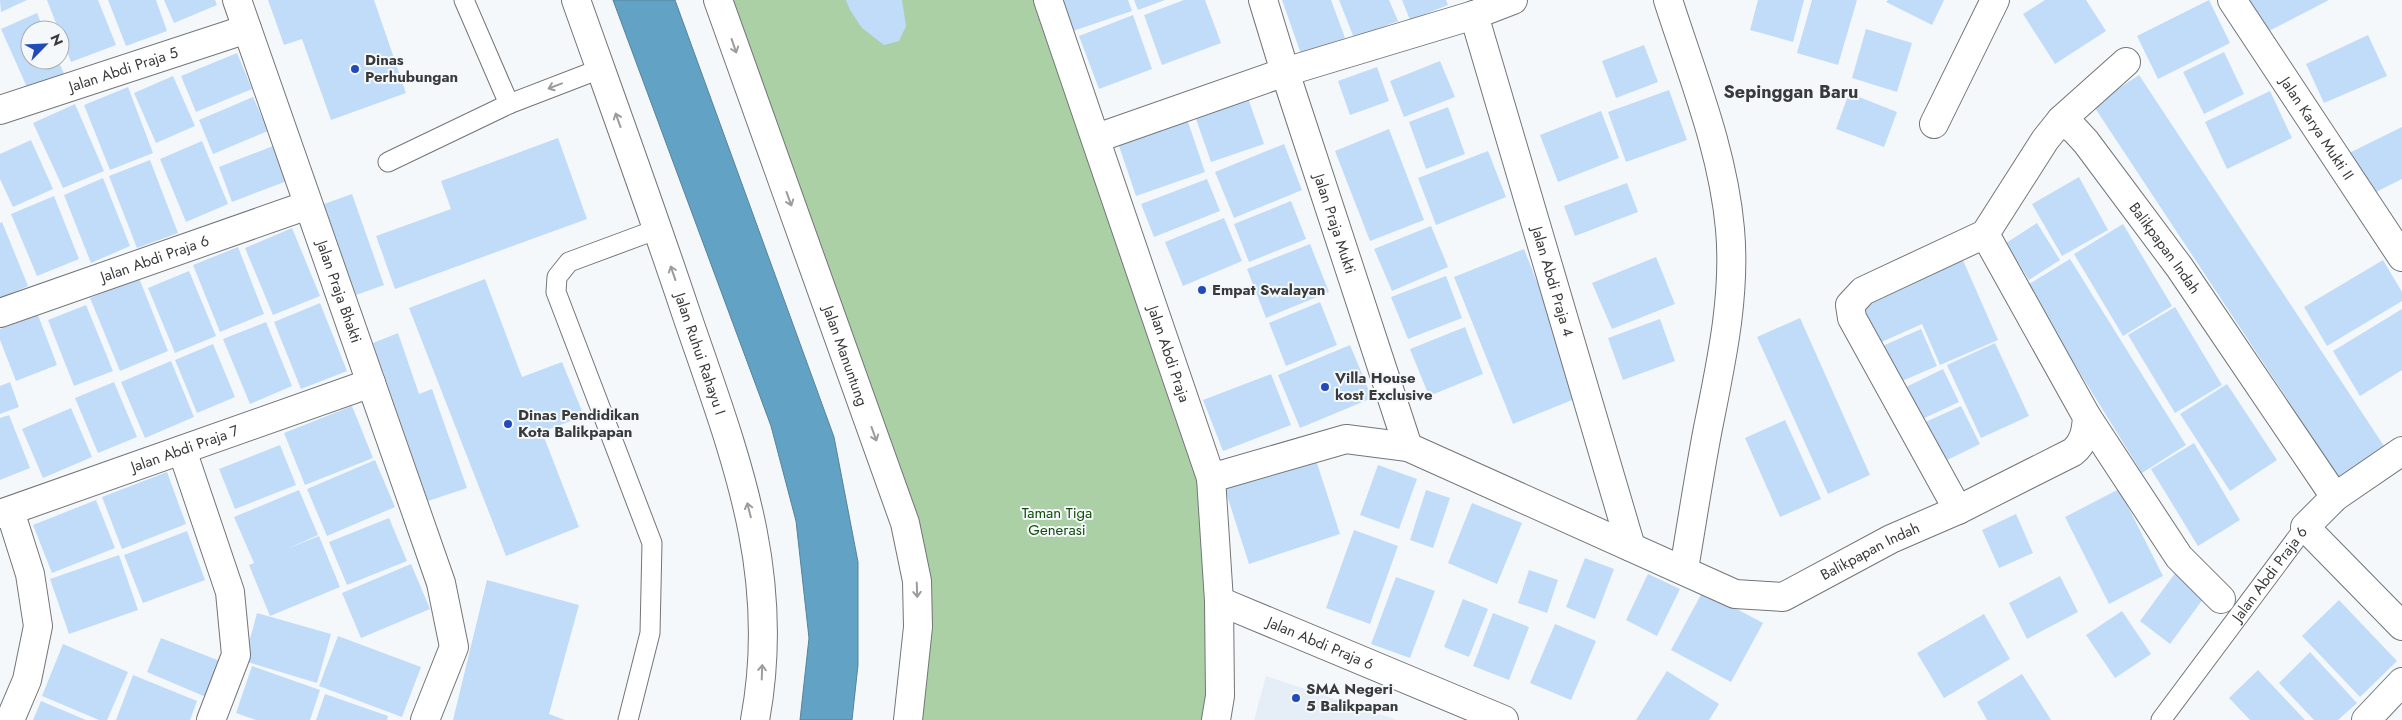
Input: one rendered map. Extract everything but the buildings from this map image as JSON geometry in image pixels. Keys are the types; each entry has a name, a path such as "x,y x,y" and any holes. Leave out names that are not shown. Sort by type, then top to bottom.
{"street":[{"name":"Jalan Praja Bhakti","path":"237,0 440,583 454,647 425,720"},
{"name":"Jalan Ruhui Rahayu I","path":"576,0 658,229 735,457 751,516 761,574 764,637 762,684 755,720"},
{"name":"Jalan Manuntung","path":"718,0 905,523 917,581 918,627 908,720"},
{"name":"Jalan Abdi Praja","path":"1048,0 1097,138 1154,314 1211,478 1219,601 1220,696 1216,720"},
{"name":"Jalan Praja Mukti","path":"1263,0 1284,72 1408,446"},
{"path":"1097,138 1284,72 1474,15 1513,0"},
{"path":"1211,478 1346,439 1408,446 1684,570 1722,360 1730,292 1730,230 1718,160 1693,73 1668,0"},
{"path":"1934,124 1995,0"},
{"name":"Jalan Karya Mukti II","path":"2232,0 2402,257"},
{"name":"Jalan Abdi Praja 4","path":"1474,15 1631,547"},
{"name":"Jalan Abdi Praja 5","path":"0,110 247,29"},
{"path":"1958,510 1852,318 1850,305 1864,291 1985,234 2061,120 2126,62"},
{"name":"Balikpapan Indah","path":"2061,120 2075,130 2086,142 2180,268 2335,497"},
{"name":"Jalan Abdi Praja 6","path":"0,312 308,205"},
{"path":"1985,234 2087,417 2179,557 2221,599"},
{"name":"Jalan Abdi Praja 7","path":"5,512 371,383"},
{"name":"Balikpapan Indah","path":"1684,570 1735,594 1783,597 1891,539 1958,510 2072,452 2080,446 2086,432 2087,417"},
{"path":"182,450 230,592 236,655 211,720"},
{"name":"Jalan Abdi Praja 6","path":"2305,527 2335,497 2402,451"},
{"path":"5,512 30,574 38,626 26,680 10,720"},
{"path":"2305,527 2402,626"},
{"name":"Jalan Abdi Praja 6","path":"1219,601 1504,720"},
{"path":"2366,720 2402,682"}],"lane":[{"path":"464,0 509,104"},
{"path":"388,162 509,104 600,69"},
{"path":"628,720 650,634 652,543 556,292 557,277 569,262 658,229"},
{"name":"Jalan Abdi Praja 6","path":"2161,720 2305,527"}],"shaded area":[{"name":"SMA Negeri 5 Balikpapan","path":"1266,676 1397,720 1254,720"}],"green space":[{"name":"Taman Tiga Generasi","path":"730,0 1037,0 1202,493 1210,720 904,720 913,549"}],"water":[{"path":"613,0 675,0 834,437 858,562 858,665 852,720 800,720 809,638 796,521 771,426"}],"place":[{"name":"Dinas Perhubungan","path":"355,69"},
{"name":"Empat Swalayan","path":"1202,290"},
{"name":"Villa House kost Exclusive","path":"1325,387"},
{"name":"Dinas Pendidikan Kota Balikpapan","path":"508,424"},
{"name":"SMA Negeri 5 Balikpapan","path":"1296,698"}],"district":[{"name":"Sepinggan Baru","path":"1791,92"}]}
